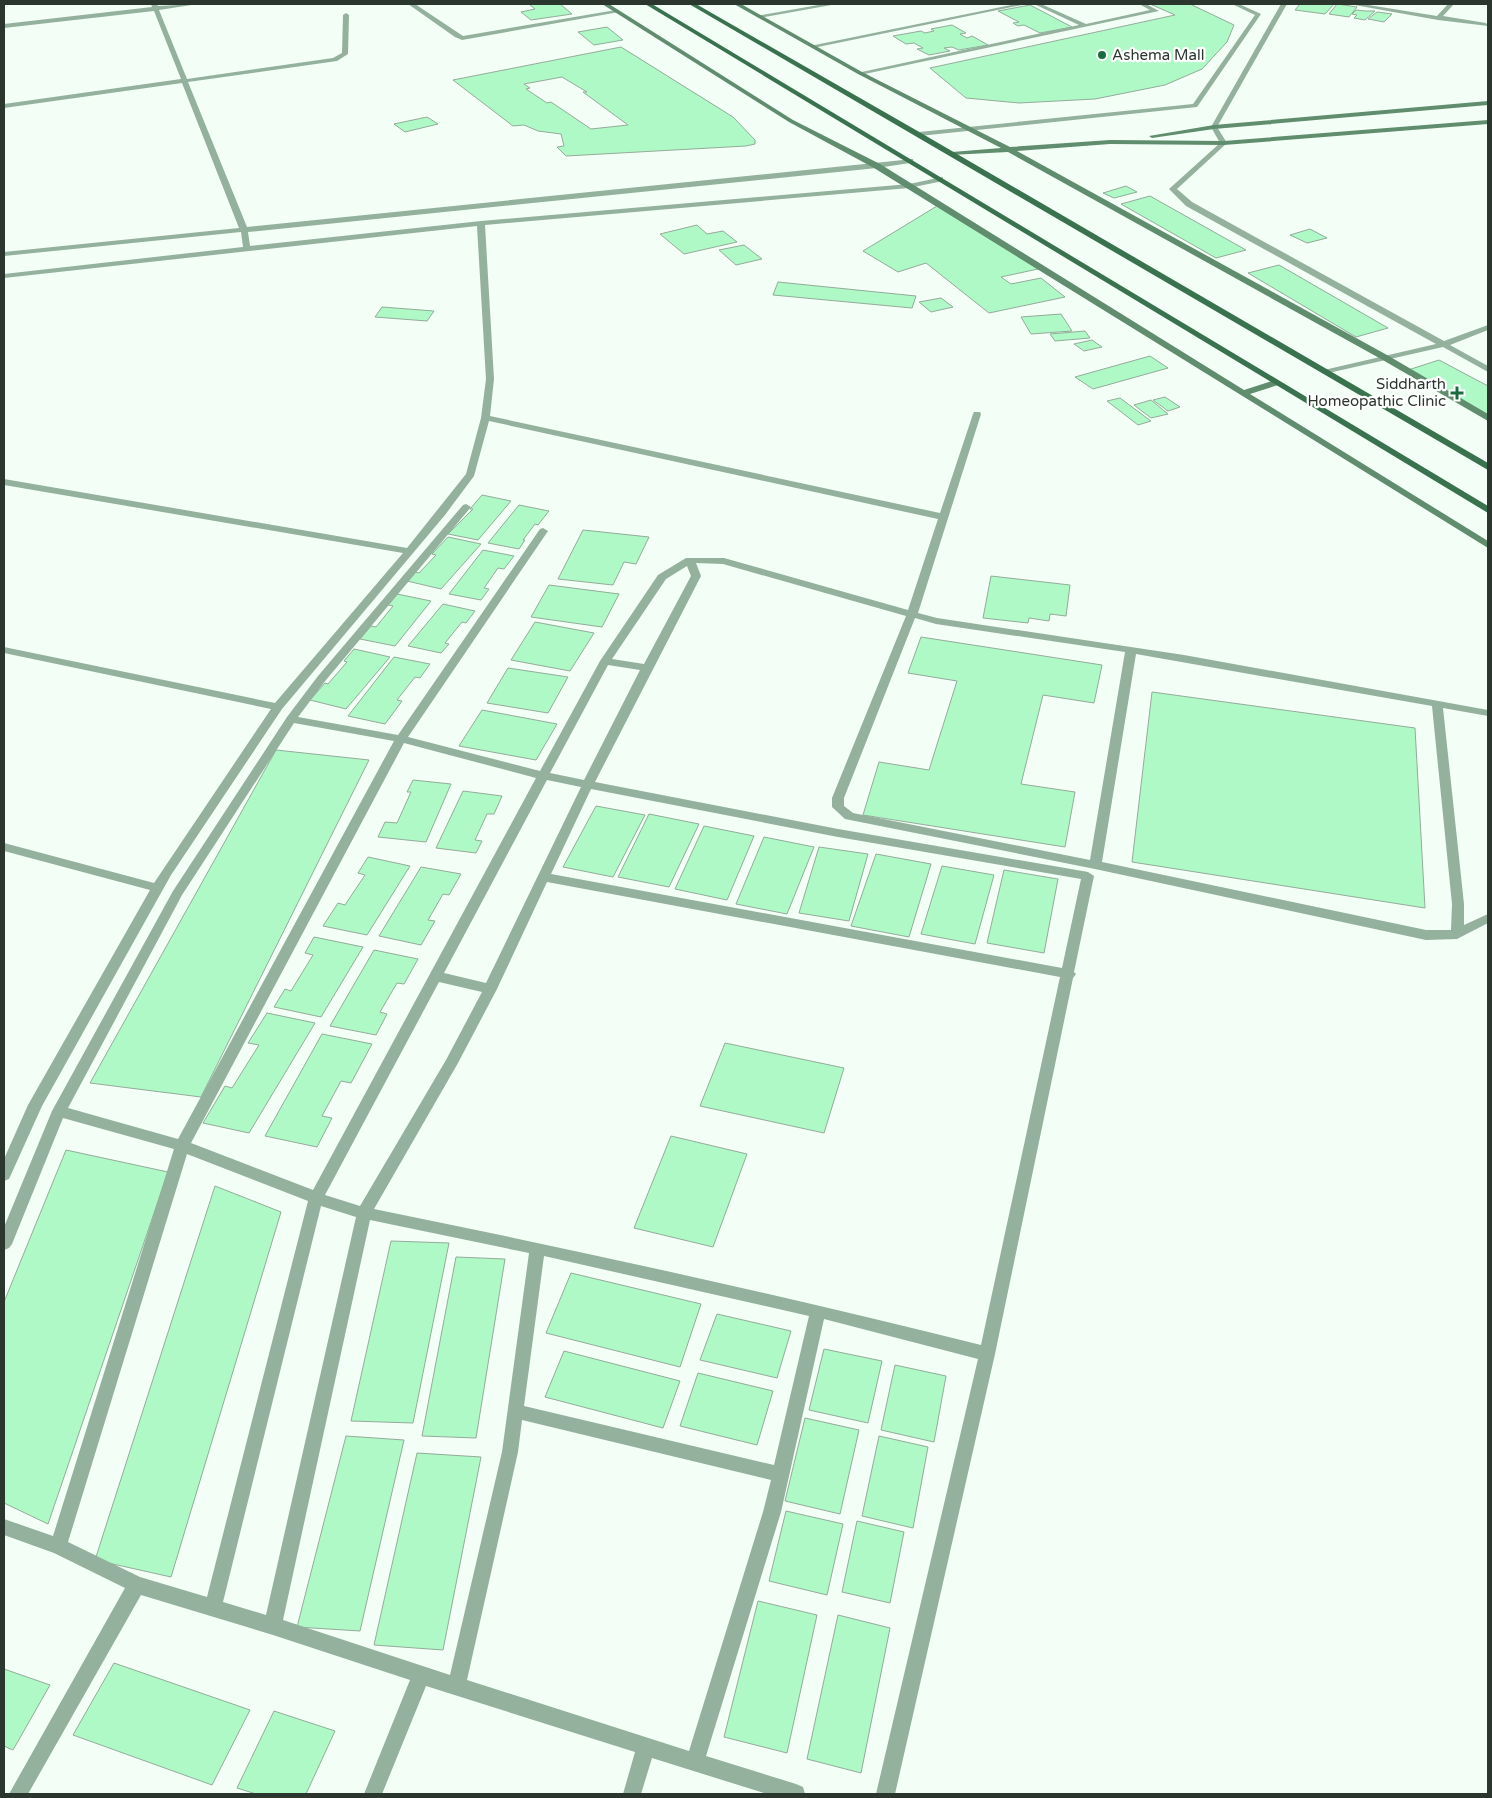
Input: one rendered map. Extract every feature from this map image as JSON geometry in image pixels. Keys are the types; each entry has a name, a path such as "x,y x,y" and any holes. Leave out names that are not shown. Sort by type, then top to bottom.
{"main road":[{"path":"648,4 1488,510"},
{"path":"692,4 919,134 1488,467"}],"street":[{"path":"4,26 155,6 195,4"},
{"path":"411,4 462,38 616,12"},
{"path":"604,4 791,121 877,166 1488,545"},
{"path":"737,4 860,73 1008,149 1384,357 1488,418"},
{"path":"759,16 834,4"},
{"path":"812,46 1024,4"},
{"path":"1037,4 1086,26"},
{"path":"860,73 1156,11 1142,4"},
{"path":"919,134 1195,106 1258,14 1235,4"},
{"path":"1214,127 1284,4"},
{"path":"1352,4 1486,25"},
{"path":"1438,18 1451,4"},
{"path":"155,6 244,230 247,249"},
{"path":"4,106 342,57 346,49 346,14"},
{"path":"952,154 1110,142 1214,127 1488,103"},
{"path":"1110,142 1224,143 1488,122"},
{"path":"1214,127 1224,143"},
{"path":"1224,143 1173,189 1189,204 1488,369"},
{"path":"4,254 877,166 910,161"},
{"path":"4,276 481,223 909,186 940,179"},
{"path":"4,1175 35,1105 158,888 278,707 442,513 470,474 485,418 490,379 481,223"},
{"path":"1327,372 1384,357 1442,345 1488,327"},
{"path":"1244,393 1275,383"},
{"path":"977,414 912,614 838,798 838,807 849,816 1095,865 1426,935 1457,934 1488,918"},
{"path":"485,418 943,517"},
{"path":"4,482 410,551"},
{"path":"4,1244 59,1112 177,894 291,719 322,678 466,507"},
{"path":"58,1546 182,1146 401,738 543,532"},
{"path":"273,1626 364,1212 451,1062 490,989 588,784 696,576 690,560"},
{"path":"213,1609 316,1198 605,662 662,577 690,560 724,561 936,621 1131,650 1488,713"},
{"path":"4,650 278,707"},
{"path":"1095,865 1131,650"},
{"path":"605,662 647,668"},
{"path":"1437,704 1458,904 1457,934"},
{"path":"291,719 401,738 544,776 838,833 1088,876 1069,974 987,1354 886,1794"},
{"path":"4,847 158,888"},
{"path":"545,877 1069,974"},
{"path":"436,976 490,989"},
{"path":"59,1112 182,1146 316,1198 364,1212 537,1248 818,1311 987,1354"},
{"path":"457,1685 510,1452 537,1248"},
{"path":"695,1762 772,1512 818,1311"},
{"path":"515,1411 780,1474"},
{"path":"4,1526 58,1546 137,1585 273,1626 796,1794"},
{"path":"18,1794 137,1585"},
{"path":"373,1794 421,1675"},
{"path":"632,1794 646,1747"}],"building":[{"path":"529,4 560,4 572,14 531,20 521,12 535,9"},
{"name":"Ashema Mall","path":"1150,4 1190,4 1234,25 1227,42 1202,69 1165,85 1095,99 1019,103 966,98 930,68 1175,15"},
{"path":"1300,4 1334,4 1325,14 1295,10"},
{"path":"1337,4 1357,7 1349,17 1329,14"},
{"path":"1030,5 1072,27 1040,33 1024,25 1018,26 1013,23 1019,22 998,11"},
{"path":"1356,10 1375,11 1365,20 1354,18 1357,15 1352,14"},
{"path":"1377,12 1392,14 1384,22 1368,19"},
{"path":"952,25 966,33 960,34 967,38 972,36 988,45 959,50 952,47 944,48 950,51 929,55 917,49 923,48 914,43 906,44 893,36 921,31 925,33 934,31 931,29"},
{"path":"607,27 623,40 594,45 578,32"},
{"path":"621,47 733,117 755,140 755,144 566,156 557,147 564,146 561,134 538,131 524,125 513,126 453,80","holes":["562,77 587,92 583,92 628,125 591,129 551,102 547,103 526,89 530,88 524,84"]},
{"path":"427,117 438,124 405,132 394,124"},
{"path":"1126,186 1137,192 1114,198 1103,193"},
{"path":"1150,196 1246,250 1216,258 1121,204"},
{"path":"937,206 1038,269 1001,277 1011,284 1041,278 1065,297 989,313 926,263 898,272 863,251"},
{"path":"697,225 707,234 723,231 737,242 684,254 660,234"},
{"path":"1310,229 1327,238 1307,243 1290,235"},
{"path":"744,245 762,259 736,265 719,250"},
{"path":"1279,265 1388,328 1356,337 1248,273"},
{"path":"778,282 916,296 912,308 773,295"},
{"path":"941,298 953,307 931,312 919,302"},
{"path":"382,307 434,311 427,321 375,317"},
{"path":"1061,314 1072,331 1031,334 1021,317"},
{"path":"1085,331 1090,338 1055,341 1050,334"},
{"path":"1092,340 1102,347 1084,351 1074,344"},
{"path":"1150,356 1168,368 1093,389 1075,377"},
{"path":"1439,360 1488,386 1488,415 1408,370"},
{"path":"1165,397 1180,407 1168,411 1153,400"},
{"path":"1120,398 1151,421 1138,425 1107,401"},
{"path":"1151,400 1168,414 1151,418 1134,405"},
{"path":"482,495 511,501 478,540 448,534 473,509 470,509"},
{"path":"519,505 549,511 538,525 535,524 519,549 488,543"},
{"path":"583,530 649,537 636,564 624,562 613,585 558,579"},
{"path":"448,537 481,544 441,589 407,581 415,572 419,573 436,555 432,554"},
{"path":"483,550 514,556 504,569 498,568 484,588 489,589 481,600 449,594"},
{"path":"991,576 1070,585 1066,616 1050,614 1049,621 1029,618 1028,623 983,618"},
{"path":"549,585 619,594 602,627 531,617"},
{"path":"397,594 431,601 395,646 360,639 371,626 376,627 393,606 388,605"},
{"path":"443,604 475,611 466,623 462,622 445,643 449,644 441,653 408,646"},
{"path":"535,622 594,633 570,671 511,660"},
{"path":"921,637 1102,665 1094,703 1043,695 1021,784 1075,792 1065,847 863,815 879,762 929,770 957,681 908,673"},
{"path":"354,649 390,657 346,709 310,700 325,683 328,684 347,662 344,661"},
{"path":"394,657 430,664 420,678 415,677 397,700 402,701 385,724 348,716"},
{"path":"508,668 568,677 548,713 487,703"},
{"path":"1152,692 1415,728 1425,908 1132,862"},
{"path":"482,710 557,724 536,760 459,746"},
{"path":"276,750 369,760 201,1097 90,1083"},
{"path":"413,780 451,784 426,842 378,837 385,822 397,823 411,792 407,792"},
{"path":"463,791 502,796 494,814 487,814 475,840 482,841 476,853 436,848"},
{"path":"596,806 645,815 613,877 563,867"},
{"path":"649,814 699,824 669,887 618,877"},
{"path":"704,826 754,836 727,900 675,889"},
{"path":"764,837 814,847 787,914 736,904"},
{"path":"819,847 868,854 849,921 799,913"},
{"path":"876,854 931,864 909,937 851,926"},
{"path":"368,857 410,866 367,935 323,926 338,903 345,905 365,875 358,873"},
{"path":"942,866 994,875 975,944 921,934"},
{"path":"421,867 461,874 449,895 443,894 428,920 435,921 421,945 379,936"},
{"path":"1004,870 1058,879 1044,953 987,943"},
{"path":"314,937 363,947 321,1017 274,1007 285,989 291,991 313,955 305,953"},
{"path":"374,950 418,959 404,984 397,983 380,1012 387,1014 376,1035 330,1026"},
{"path":"267,1013 315,1023 249,1133 203,1123 225,1086 232,1088 259,1045 248,1043"},
{"path":"322,1034 372,1044 351,1083 341,1081 322,1116 332,1118 317,1147 265,1136"},
{"path":"725,1043 844,1068 824,1133 700,1106"},
{"path":"671,1136 747,1154 713,1247 634,1228"},
{"path":"66,1150 168,1172 48,1524 4,1503 4,1302"},
{"path":"215,1186 281,1212 171,1577 95,1560"},
{"path":"391,1241 449,1243 413,1423 351,1421"},
{"path":"456,1257 505,1259 476,1438 422,1436"},
{"path":"571,1273 701,1304 680,1367 546,1333"},
{"path":"717,1314 791,1331 777,1378 700,1360"},
{"path":"824,1349 882,1361 868,1423 809,1410"},
{"path":"564,1351 680,1381 663,1428 545,1397"},
{"path":"895,1365 946,1376 934,1442 881,1430"},
{"path":"698,1373 773,1391 757,1445 680,1426"},
{"path":"805,1418 859,1430 840,1514 785,1501"},
{"path":"346,1436 404,1440 360,1631 297,1627"},
{"path":"879,1436 928,1447 913,1528 862,1516"},
{"path":"417,1453 481,1457 443,1650 374,1645"},
{"path":"786,1511 843,1524 827,1595 769,1581"},
{"path":"857,1521 904,1532 890,1603 842,1592"},
{"path":"758,1601 817,1615 787,1753 724,1737"},
{"path":"838,1615 890,1628 861,1773 807,1759"},
{"path":"114,1663 250,1710 212,1785 73,1735"},
{"path":"4,1669 50,1685 13,1750 4,1746"},
{"path":"274,1711 335,1731 306,1794 256,1794 237,1788"}],"place":[{"name":"Ashema Mall","path":"1102,55"},
{"name":"Siddharth Homeopathic Clinic","path":"1457,393"}]}
